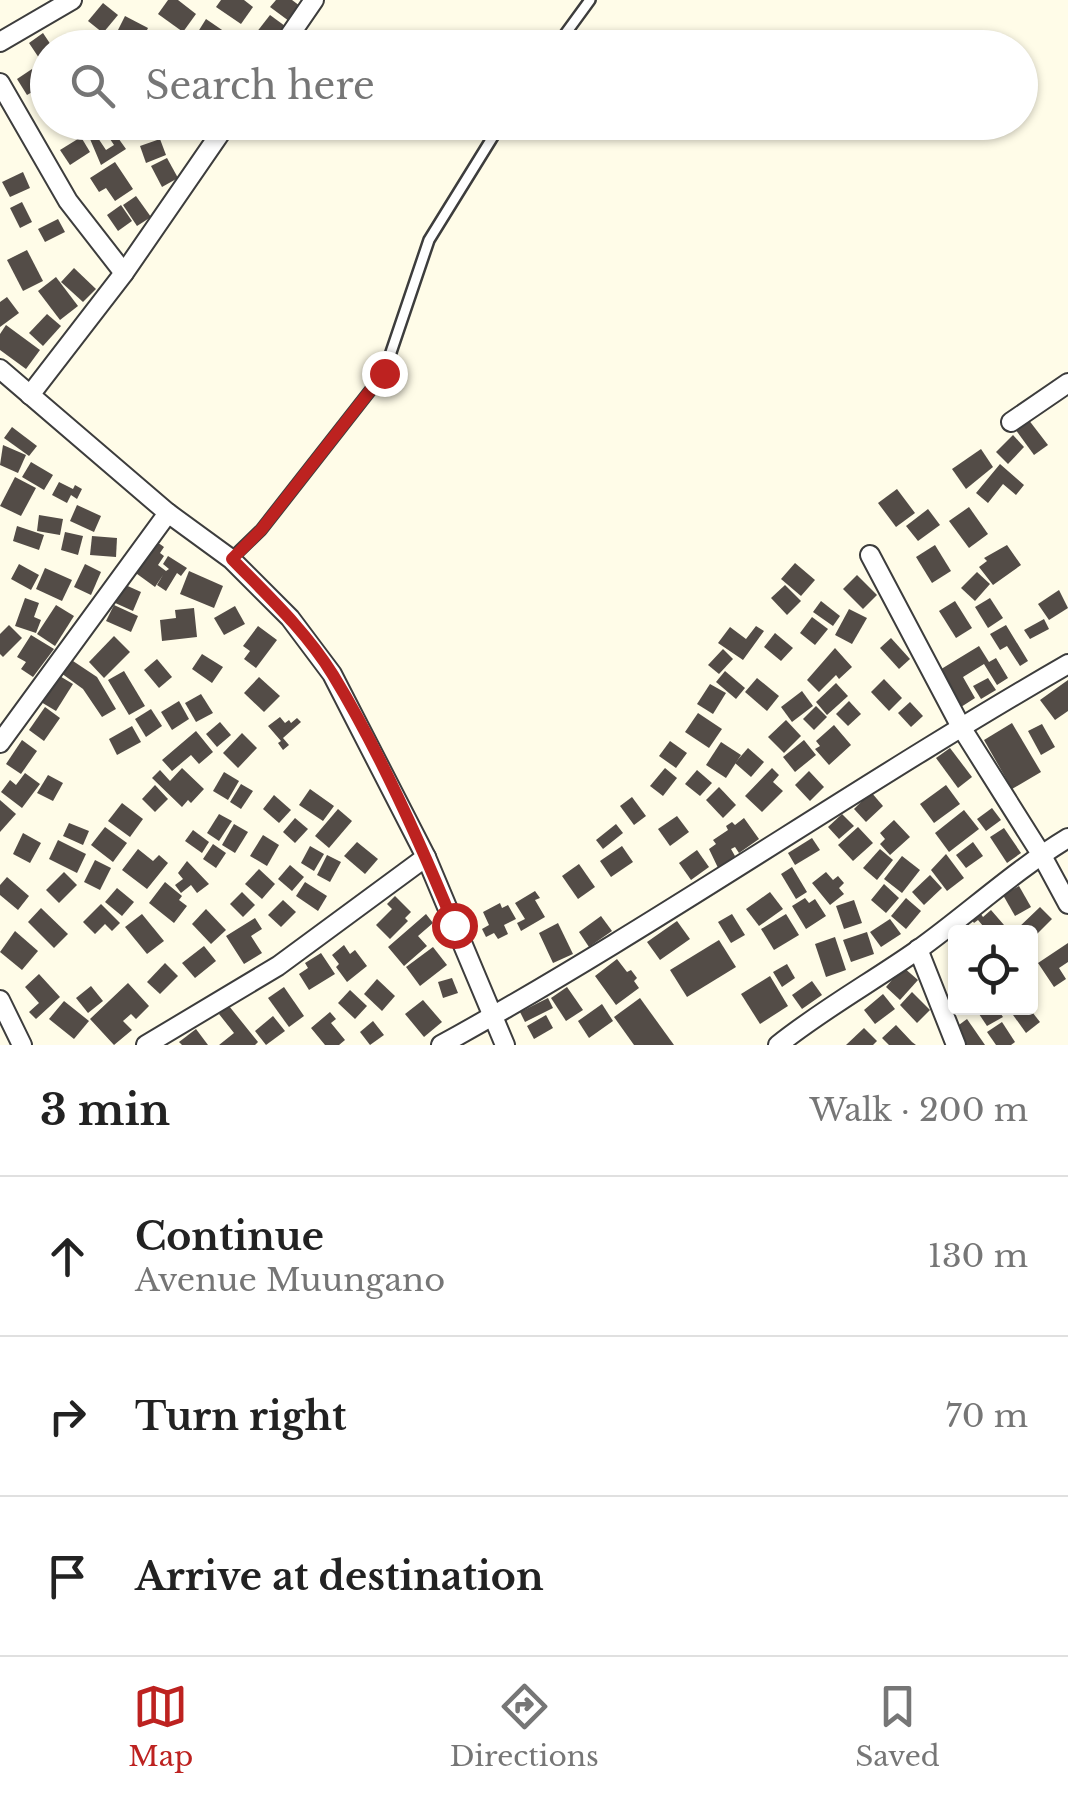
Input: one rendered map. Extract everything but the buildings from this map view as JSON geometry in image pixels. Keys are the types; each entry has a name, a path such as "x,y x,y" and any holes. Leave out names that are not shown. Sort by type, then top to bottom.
{"street":[{"path":"293,30 314,0"},
{"path":"0,42 68,1"},
{"path":"0,83 30,135"},
{"path":"33,140 68,201 124,273"},
{"path":"30,396 124,273 216,140"},
{"path":"0,369 168,513 232,559 290,618 332,674 426,857 505,1045"},
{"path":"1011,422 1068,383"},
{"path":"0,743 168,513"},
{"path":"870,555 961,727 1068,904"},
{"path":"441,1045 705,889 1068,664"},
{"path":"778,1045 829,1006 918,949 1041,854 1068,838"},
{"path":"146,1045 278,966 426,857"},
{"path":"918,949 956,1045"},
{"path":"0,1000 22,1045"}],"lane":[{"path":"568,30 590,0"},
{"path":"232,559 261,530 384,373 429,240 491,140"}],"route":[{"path":"384,373 261,530 232,559 290,618 332,674 426,857 454,925"}]}
